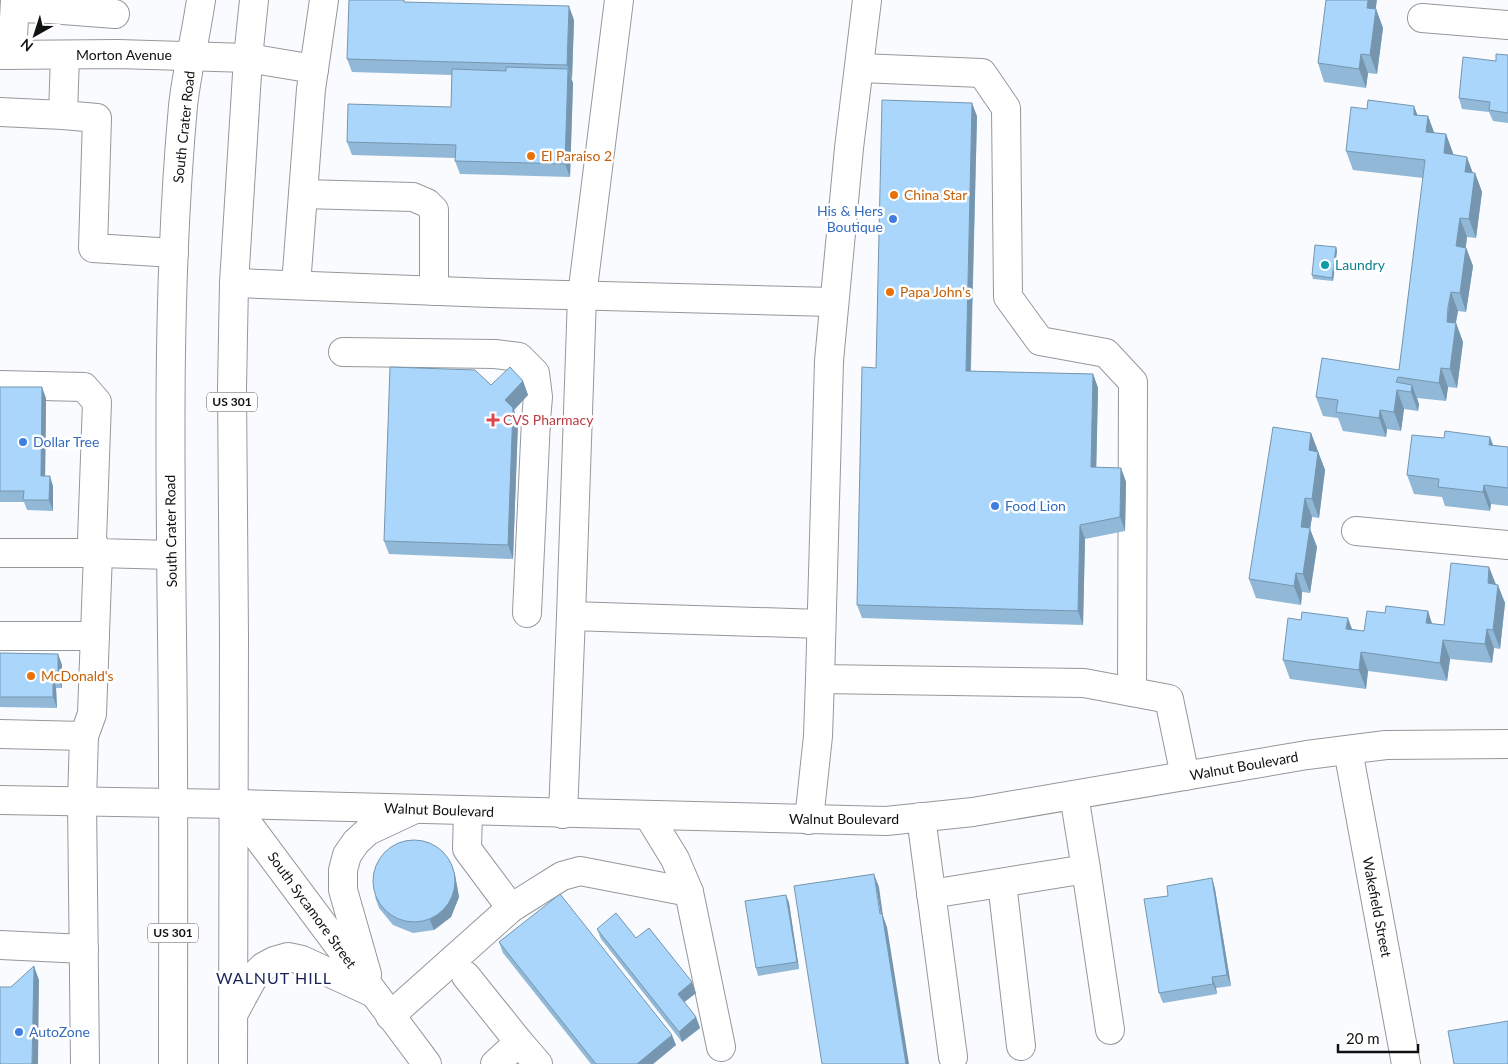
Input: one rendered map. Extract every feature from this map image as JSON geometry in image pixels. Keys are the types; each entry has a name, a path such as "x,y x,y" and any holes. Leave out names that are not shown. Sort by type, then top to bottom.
{"main road":[{"name":"South Crater Road","path":"173,1064 174,803 170,427 174,253 178,164 183,110 201,0"},
{"name":"US 301","path":"233,1064 234,637 232,388 234,283 248,58 254,0"},
{"path":"296,286 311,89 324,0"},
{"path":"563,814 582,296 619,0"},
{"path":"809,820 818,736 829,367 833,302 867,0"},
{"path":"6,55 16,4 50,9 116,7 118,54"},
{"path":"1422,18 1508,25"},
{"name":"Morton Avenue","path":"6,55 118,54 248,58 314,69"},
{"path":"63,115 65,55"},
{"path":"860,68 982,73 1006,108 1008,297 1040,341 1106,353 1133,382 1132,692"},
{"path":"0,112 97,118 93,248 174,253"},
{"path":"303,194 412,197 427,202 434,210 434,291"},
{"path":"234,283 582,296 833,302"},
{"path":"343,352 495,354 519,357 535,373 538,397 527,614"},
{"path":"0,385 84,387 97,402 92,540 98,553 92,714 84,736 82,801 85,1064"},
{"path":"1356,531 1508,545"},
{"path":"0,553 171,555"},
{"path":"571,616 821,624"},
{"path":"0,636 94,636"},
{"path":"820,679 1084,683 1169,699 1185,776"},
{"path":"0,734 84,736"},
{"name":"Walnut Boulevard","path":"233,804 886,821 973,812 1297,757 1386,745 1508,744"},
{"name":"Wakefield Street","path":"1348,750 1406,1064"},
{"path":"1074,795 1110,1030"},
{"path":"0,800 233,804"},
{"name":"South Sycamore Street","path":"233,804 427,1064"},
{"path":"372,992 343,890 343,870 347,855 356,842 368,832 415,809"},
{"path":"468,811 466,849 511,908"},
{"path":"648,815 675,859 689,892 720,1047"},
{"path":"921,817 952,1057"},
{"path":"931,894 1086,869"},
{"path":"390,1016 511,908 562,876 580,871 689,892"},
{"path":"1002,883 1021,1046"},
{"path":"0,945 84,949"},
{"path":"233,1016 254,976 263,967 288,957 302,960 372,992"},
{"path":"466,976 538,1064"},
{"path":"495,1064 520,1042"}],"building":[{"path":"349,0 569,6 567,65 347,59"},
{"path":"1326,0 1368,0 1367,8 1376,9 1370,55 1361,54 1359,69 1318,63"},
{"path":"1496,54 1508,55 1508,113 1489,110 1490,102 1459,98 1463,57 1496,61"},
{"path":"506,67 568,69 565,164 455,161 456,145 347,142 348,104 451,107 452,69 506,71"},
{"name":"Food Lion","path":"882,100 972,103 966,371 1093,374 1091,467 1121,468 1120,517 1080,525 1078,611 857,605 862,367 876,368"},
{"path":"1368,100 1414,106 1414,115 1428,116 1426,132 1446,134 1444,153 1467,157 1465,172 1475,173 1469,219 1460,218 1456,246 1466,248 1460,293 1451,292 1448,307 1447,322 1456,323 1450,369 1441,368 1439,383 1398,377 1396,382 1412,385 1411,392 1397,390 1394,412 1380,410 1379,418 1336,412 1338,400 1316,397 1322,358 1399,370 1425,160 1346,151 1351,107 1367,109"},
{"name":"Laundry","path":"1315,245 1336,247 1332,278 1312,275"},
{"name":"CVS Pharmacy","path":"390,367 475,370 491,385 510,367 523,381 505,400 513,408 508,545 384,541"},
{"name":"Dollar Tree","path":"0,387 42,387 41,476 50,476 49,500 23,500 24,491 0,491"},
{"path":"1273,427 1311,433 1309,450 1318,452 1312,499 1305,498 1301,527 1310,528 1303,574 1296,573 1294,586 1249,579"},
{"path":"1445,431 1490,437 1489,445 1508,447 1508,488 1484,485 1483,492 1438,487 1439,479 1407,475 1412,435 1444,438"},
{"path":"1451,563 1489,567 1488,583 1498,585 1493,630 1487,629 1485,644 1443,640 1440,663 1361,652 1359,670 1283,660 1288,618 1301,620 1302,612 1348,618 1346,629 1364,631 1367,611 1385,613 1386,606 1428,611 1426,623 1444,625"},
{"name":"McDonald's","path":"0,653 58,654 58,677 53,677 53,697 0,697"},
{"path":"414,840 430,843 443,852 452,865 455,881 452,897 443,910 430,919 414,922 398,919 385,910 376,897 373,881 376,865 385,852 398,843"},
{"path":"874,874 906,1064 822,1064 794,886"},
{"path":"1212,878 1227,975 1212,977 1213,984 1159,993 1144,899 1168,896 1167,886"},
{"path":"560,894 672,1035 637,1064 596,1064 499,942"},
{"path":"786,895 797,962 756,968 745,901"},
{"path":"616,913 636,938 649,928 692,982 678,994 696,1017 679,1032 597,929"},
{"name":"AutoZone","path":"34,966 32,1064 0,1064 0,987 11,987"},
{"path":"1508,1021 1508,1064 1454,1064 1448,1031"}],"place":[{"name":"El Paraiso 2","path":"531,156"},
{"name":"China Star","path":"894,195"},
{"name":"His & Hers Boutique","path":"893,219"},
{"name":"Laundry","path":"1325,265"},
{"name":"Papa John's","path":"890,292"},
{"name":"CVS Pharmacy","path":"493,420"},
{"name":"Dollar Tree","path":"23,442"},
{"name":"Food Lion","path":"995,506"},
{"name":"McDonald's","path":"31,676"},
{"name":"AutoZone","path":"19,1032"}],"district":[{"name":"WALNUT HILL","path":"274,978"}]}
